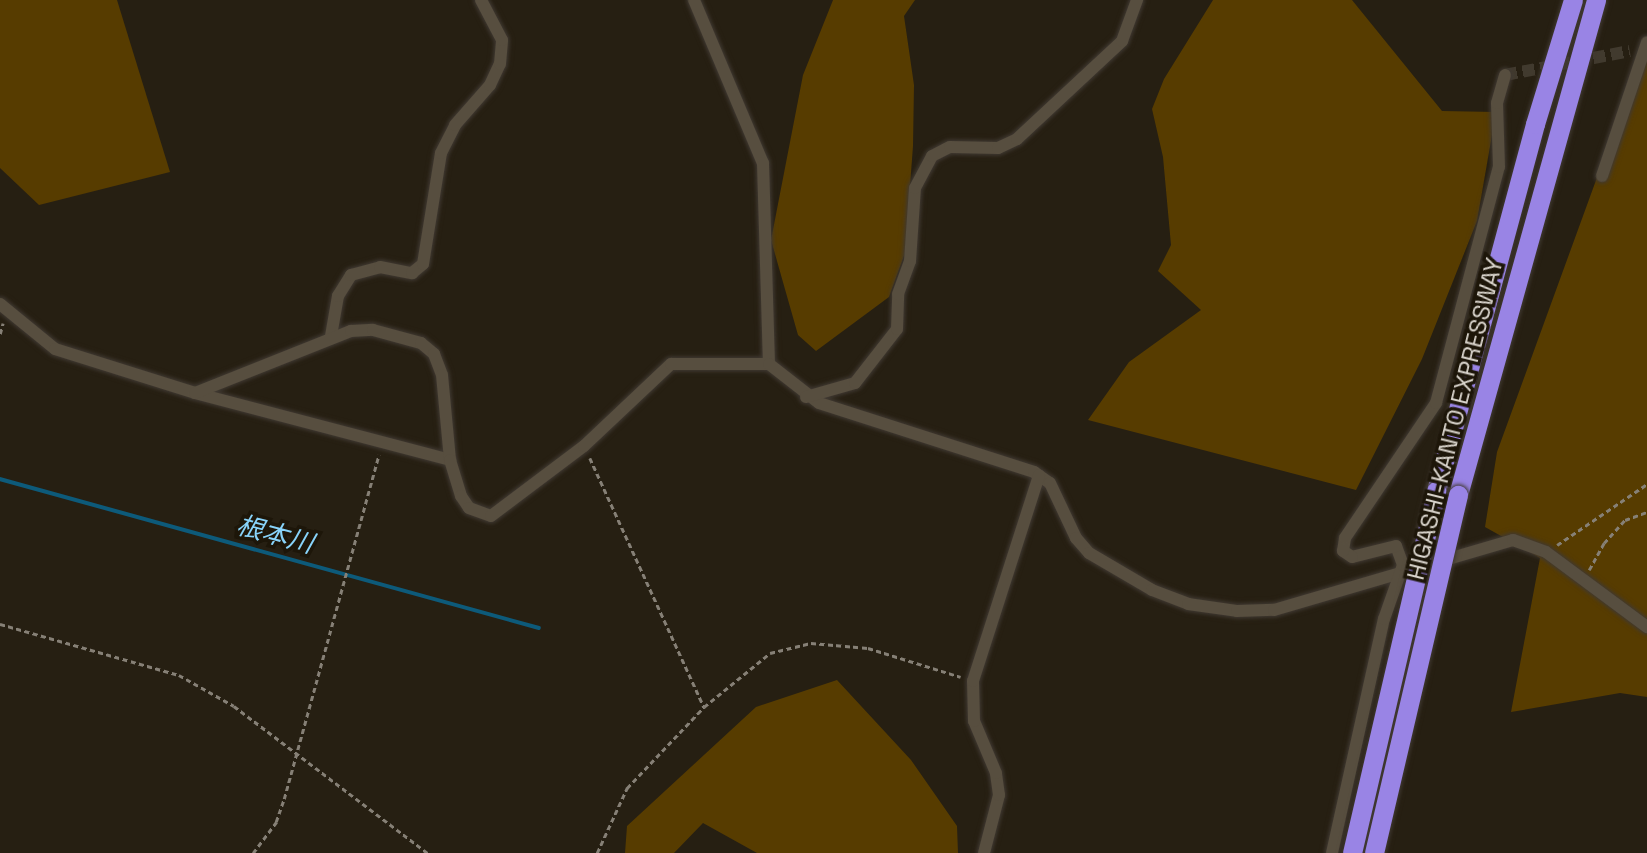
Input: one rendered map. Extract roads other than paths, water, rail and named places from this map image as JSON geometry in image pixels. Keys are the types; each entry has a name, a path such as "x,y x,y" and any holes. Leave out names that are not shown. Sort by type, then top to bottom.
{"highway":[{"name":"HIGASHI-KANTO EXPRESSWAY","path":"1352,853 1436,491 1531,137 1573,0"},
{"name":"HIGASHI-KANTO EXPRESSWAY","path":"1374,853 1458,495 1596,0"}],"street":[{"path":"331,336 338,296 351,275 380,267 412,273 423,264 441,153 455,125 490,85 500,64 502,40 481,0"},
{"path":"694,0 763,163 769,364"},
{"path":"805,397 855,383 897,328 898,294 910,261 913,200 924,166 932,156 950,147 998,148 1017,139 1122,41 1137,0"},
{"path":"1630,51 1645,47"},
{"path":"1602,176 1645,47"},
{"path":"1332,853 1384,619 1403,556 1396,546 1352,557 1343,551 1345,538 1436,403 1499,167 1497,103 1505,75"},
{"path":"0,304 55,349 195,393 450,460"},
{"path":"195,393 331,336 373,330 421,343 434,354 446,398 450,460 469,508 491,516 584,446 671,364 769,364 805,397 1039,475 1050,483 1076,538 1089,552 1152,590 1188,604 1237,611 1274,610 1399,571 1513,540 1546,552 1647,627"},
{"path":"984,853 999,795 996,773 974,721 973,681 1039,475"}],"waterway":[{"name":"根本川","path":"0,479 539,628"}],"tunnel":[{"path":"1505,75 1630,51"}]}
